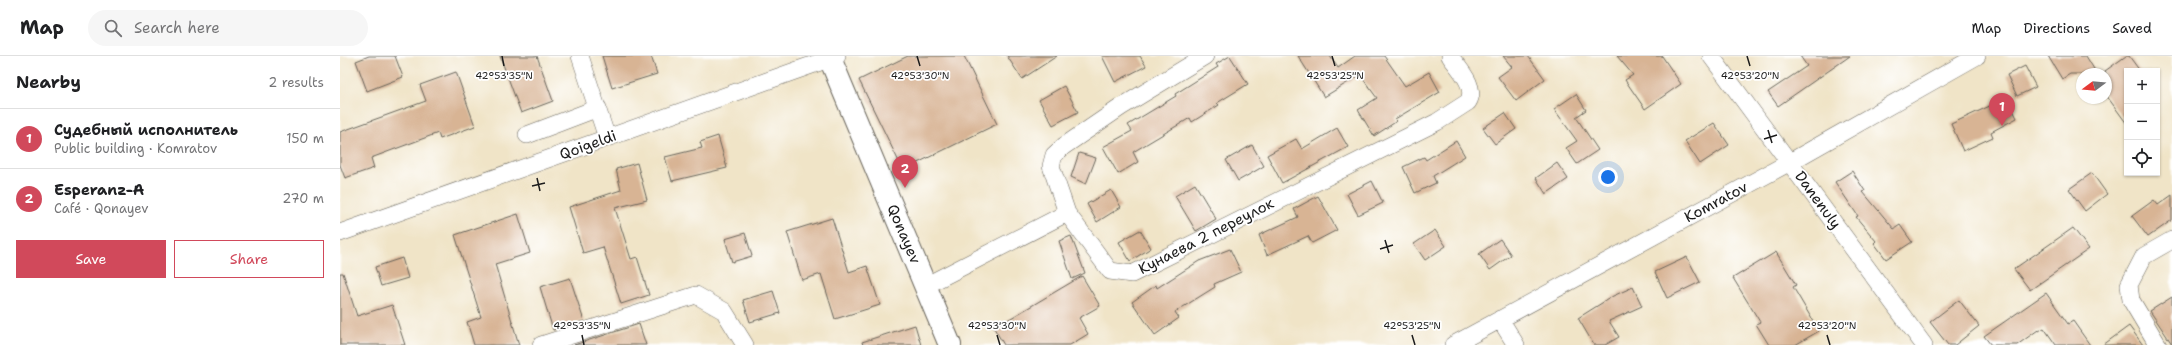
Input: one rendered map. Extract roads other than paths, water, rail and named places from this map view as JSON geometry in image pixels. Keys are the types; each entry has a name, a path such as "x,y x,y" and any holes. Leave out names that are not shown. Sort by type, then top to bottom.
{"main road":[{"name":"Qonayev","path":"832,57 950,345"}],"street":[{"path":"580,56 608,138"},
{"name":"Кунаева 2 переулок","path":"1205,56 1121,107 1064,146 1054,155 1050,166 1067,213 1110,271 1132,274 1437,122 1468,102 1471,97 1470,86 1450,56"},
{"name":"Danenuly","path":"1711,56 1924,345"},
{"name":"Komratov","path":"1453,345 1790,162 1977,56"},
{"name":"Qoigeldi","path":"340,234 832,57"},
{"path":"527,135 598,108"},
{"path":"925,286 1067,213"},
{"path":"2158,345 2131,300 2129,285 2144,256 2172,240"},
{"path":"541,345 696,295 724,311 744,345"},
{"path":"1500,319 1516,345"}],"place":[{"name":"Судебный исполнитель","path":"2002,126"},
{"name":"Esperanz-A","path":"905,188"}]}
